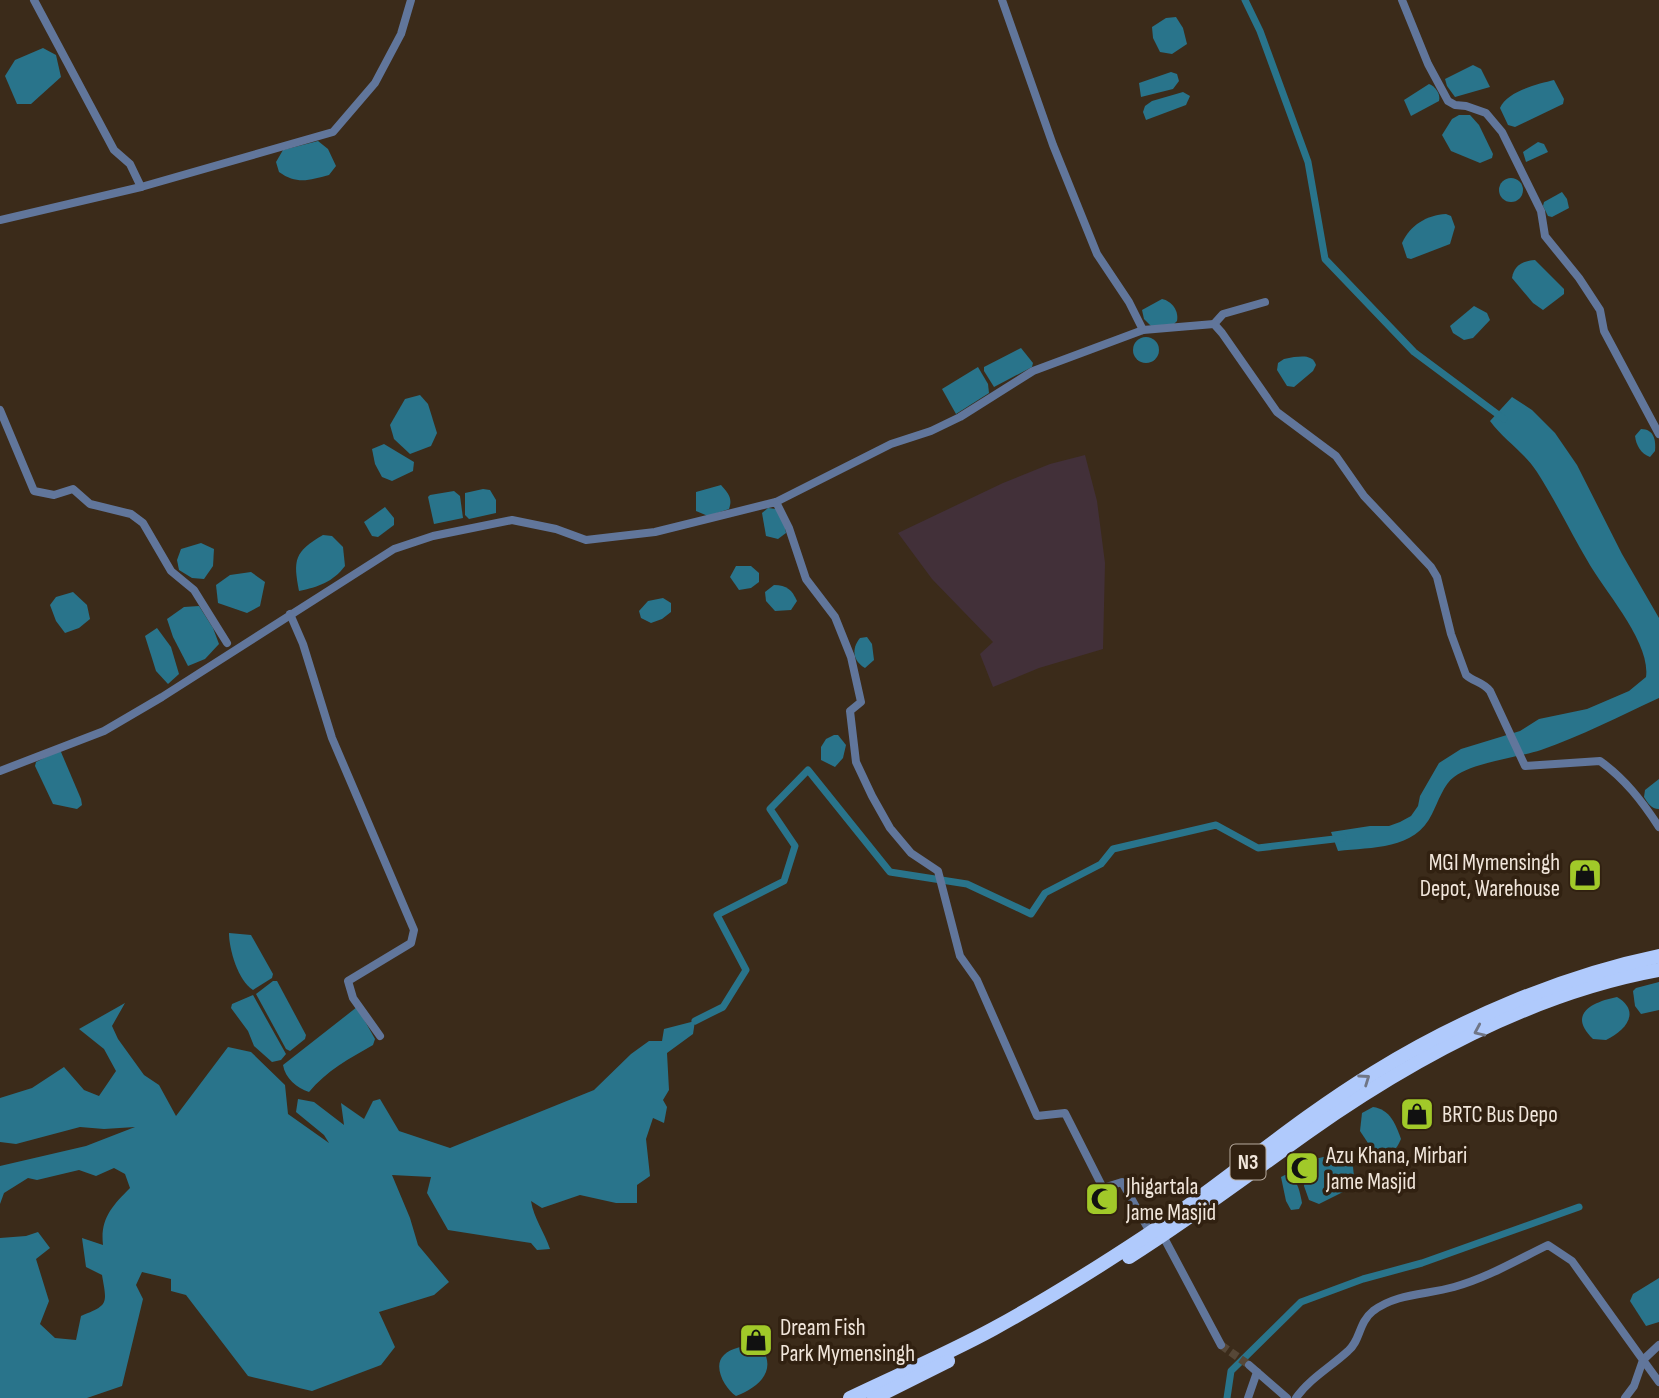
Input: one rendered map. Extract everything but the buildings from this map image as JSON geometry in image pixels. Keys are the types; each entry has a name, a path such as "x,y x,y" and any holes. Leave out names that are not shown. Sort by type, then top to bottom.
{"highway":[{"name":"N3","path":"850,1398 992,1329 1156,1234 1374,1072 1427,1043 1485,1014 1564,983 1659,957"},
{"name":"N3","path":"874,1398 1046,1310 1309,1131 1384,1082 1455,1042 1526,1010 1601,984 1659,970"}],"street":[{"path":"34,0 114,150 130,164 141,187"},
{"path":"0,220 141,187 333,132 374,83 401,34 411,0"},
{"path":"1002,0 1053,145 1097,254 1129,302 1143,330"},
{"path":"1402,0 1428,64 1448,101 1486,113 1502,132 1541,211 1545,236 1600,310 1604,331 1659,434"},
{"path":"0,771 104,731 394,549 433,536 512,520 556,529 586,540 655,532 776,502 891,444 931,431 960,417 1033,371 1143,330 1213,324 1223,314 1265,302"},
{"path":"1213,324 1277,412 1336,456 1364,496 1431,567 1437,577 1451,634 1466,675 1471,680 1483,683 1490,691 1525,766 1600,761 1618,774 1634,791 1659,827"},
{"path":"0,410 34,491 54,495 73,489 89,504 131,514 143,523 171,571 194,590 227,643"},
{"path":"776,502 789,528 806,579 835,618 851,657 861,702 850,711 856,762 890,828 911,853 938,871 960,956 977,980 1037,1116 1065,1113 1103,1188 1122,1182 1221,1345"},
{"path":"290,614 307,656 332,737 414,930 411,943 348,981 353,998 380,1036"},
{"path":"1296,1398 1352,1348 1363,1319 1375,1310 1404,1296 1453,1287 1482,1277 1548,1245 1572,1261 1659,1382"},
{"path":"1625,1398 1634,1386 1643,1360 1659,1345"},
{"path":"1248,1365 1287,1398"},
{"path":"1248,1398 1257,1372"}],"shaded area":[{"path":"1085,455 1097,501 1105,563 1103,649 1039,668 993,687 980,654 993,642 932,579 898,533 1003,483 1050,464"}],"water":[{"path":"1176,17 1183,28 1187,44 1172,54 1160,52 1153,38 1152,27 1166,18"},
{"path":"43,48 56,55 61,77 31,104 17,104 5,76 15,60"},
{"path":"1473,65 1481,69 1490,87 1455,97 1445,79"},
{"path":"1171,72 1177,74 1179,81 1173,89 1141,97 1139,83"},
{"path":"1554,80 1564,99 1563,104 1515,127 1508,125 1500,108 1509,97 1524,89"},
{"path":"1429,84 1437,91 1439,101 1411,116 1404,100"},
{"path":"1183,92 1190,96 1186,105 1146,120 1143,112 1145,106 1152,101"},
{"path":"1459,115 1470,115 1479,125 1493,154 1492,158 1480,163 1451,151 1442,135 1452,119"},
{"path":"318,141 328,149 336,166 329,175 298,180 279,172 276,162 283,150"},
{"path":"1538,142 1544,144 1548,152 1526,162 1523,152"},
{"path":"1511,178 1520,181 1523,190 1520,199 1511,202 1502,199 1499,190 1502,181"},
{"path":"1562,192 1569,208 1552,217 1548,216 1544,202"},
{"path":"1432,216 1451,216 1455,227 1450,244 1411,259 1407,258 1402,243 1414,226"},
{"path":"1535,260 1564,289 1564,294 1543,310 1533,303 1512,278 1520,264"},
{"path":"1162,299 1174,307 1177,321 1174,324 1151,326 1144,319 1142,310"},
{"path":"1474,306 1487,313 1490,320 1473,338 1464,340 1453,333 1450,326"},
{"path":"1146,337 1155,341 1159,350 1155,359 1146,363 1137,359 1133,350 1137,341"},
{"path":"1021,348 1033,363 1032,367 994,387 984,367"},
{"path":"1294,357 1310,358 1316,365 1313,371 1294,387 1287,386 1277,370 1278,363"},
{"path":"978,367 988,384 989,393 956,414 942,389"},
{"path":"420,395 428,404 437,433 431,446 410,454 394,439 390,425 405,399"},
{"path":"1512,397 1532,410 1555,433 1577,465 1622,554 1659,618 1659,698 1556,744 1462,772 1447,784 1424,826 1404,840 1378,847 1338,851 1331,832 1389,826 1411,816 1439,763 1461,749 1520,731 1539,719 1587,709 1629,691 1646,677 1646,663 1634,633 1587,560 1544,483 1526,458 1490,421"},
{"path":"1641,429 1649,431 1654,439 1655,451 1650,457 1636,443 1635,436"},
{"path":"384,444 414,462 413,471 392,481 382,477 375,464 372,449"},
{"path":"721,485 730,499 729,509 708,516 696,511 696,492"},
{"path":"490,490 496,500 496,513 469,519 465,515 465,493"},
{"path":"454,491 460,496 463,518 434,524 428,497"},
{"path":"385,507 394,518 394,525 378,537 372,536 364,522"},
{"path":"768,508 776,509 784,522 786,533 778,539 766,536 762,513"},
{"path":"323,535 332,536 343,547 345,566 325,583 299,591 296,572 298,558 306,547"},
{"path":"201,543 214,549 213,566 204,579 192,578 179,570 177,560 181,549"},
{"path":"736,566 751,566 759,573 759,582 751,588 739,590 730,577"},
{"path":"251,572 265,582 260,606 247,613 218,603 216,585 230,575"},
{"path":"774,585 786,587 793,594 797,601 791,610 775,611 766,601 765,592"},
{"path":"73,592 87,605 90,619 79,628 65,633 56,621 50,605 56,597"},
{"path":"663,598 671,603 671,612 651,623 641,618 639,611 648,601"},
{"path":"199,606 213,628 219,644 205,659 188,666 167,619 184,607"},
{"path":"157,628 171,647 179,674 168,684 156,671 145,636"},
{"path":"867,637 872,644 874,660 865,668 858,662 854,650 860,638"},
{"path":"838,735 846,745 843,758 835,767 821,760 821,747 826,739"},
{"path":"61,752 81,799 82,805 77,809 53,804 35,766 36,762"},
{"path":"1659,779 1659,809 1656,809 1644,797 1645,790"},
{"path":"229,933 251,935 273,974 272,978 253,990 248,986 235,964"},
{"path":"273,981 277,981 306,1035 305,1039 290,1051 286,1049 256,994"},
{"path":"1659,982 1659,1010 1641,1014 1635,1006 1633,991"},
{"path":"253,995 286,1054 281,1060 272,1062 254,1046 248,1031 231,1008 232,1004"},
{"path":"1617,997 1628,1009 1628,1021 1619,1032 1606,1040 1593,1039 1582,1023 1586,1010 1599,1002"},
{"path":"125,1003 112,1026 144,1075 159,1085 176,1116 228,1047 251,1052 285,1085 288,1114 329,1143 324,1135 296,1112 298,1099 314,1102 344,1125 341,1103 364,1119 373,1101 380,1099 399,1131 450,1148 594,1090 631,1054 649,1041 662,1041 664,1029 695,1021 693,1034 667,1053 669,1090 663,1100 667,1107 664,1123 653,1118 646,1139 650,1176 637,1185 637,1203 616,1203 580,1195 542,1208 531,1201 550,1249 537,1250 531,1243 448,1230 427,1193 431,1177 392,1175 418,1245 449,1282 434,1295 379,1312 395,1347 381,1365 312,1391 248,1376 186,1295 171,1291 171,1279 142,1272 136,1285 143,1299 122,1386 87,1398 0,1398 0,1238 38,1232 50,1248 36,1259 49,1301 40,1324 55,1338 76,1340 81,1316 101,1306 105,1298 102,1275 86,1267 82,1238 103,1245 105,1220 130,1188 125,1174 114,1168 96,1176 79,1170 37,1180 28,1178 4,1193 0,1204 0,1166 86,1146 135,1127 80,1127 16,1144 0,1142 0,1098 32,1088 64,1067 84,1090 99,1096 116,1071 104,1049 79,1029"},
{"path":"357,1007 375,1039 373,1045 331,1071 309,1092 300,1088 286,1074 283,1065"},
{"path":"1373,1107 1388,1114 1401,1139 1395,1150 1389,1154 1376,1155 1360,1131 1362,1113"},
{"path":"1345,1152 1353,1167 1355,1186 1319,1204 1309,1200 1304,1186 1306,1161"},
{"path":"1285,1175 1292,1178 1297,1185 1302,1203 1299,1209 1291,1210 1286,1201 1281,1177"},
{"path":"1659,1278 1659,1322 1646,1326 1630,1301 1633,1294"},
{"path":"759,1344 765,1353 767,1369 753,1388 736,1396 721,1377 719,1365 724,1355 730,1351"}],"waterway":[{"path":"1245,0 1260,31 1308,162 1325,259 1414,352 1504,419"},
{"path":"695,1021 723,1007 746,970 717,915 784,881 795,846 770,809 808,770 890,872 967,884 1031,914 1045,893 1101,864 1113,849 1216,825 1258,848 1343,838"},
{"path":"1227,1398 1231,1371 1301,1302 1363,1279 1422,1263 1579,1207"}],"tunnel":[{"path":"1221,1345 1249,1365"}],"place":[{"name":"MGI Mymensingh Depot, Warehouse","path":"1585,875"},
{"name":"BRTC Bus Depo","path":"1417,1114"},
{"name":"Azu Khana, Mirbari Jame Masjid","path":"1302,1168"},
{"name":"Jhigartala Jame Masjid","path":"1102,1199"},
{"name":"Dream Fish Park Mymensingh","path":"756,1340"}]}
